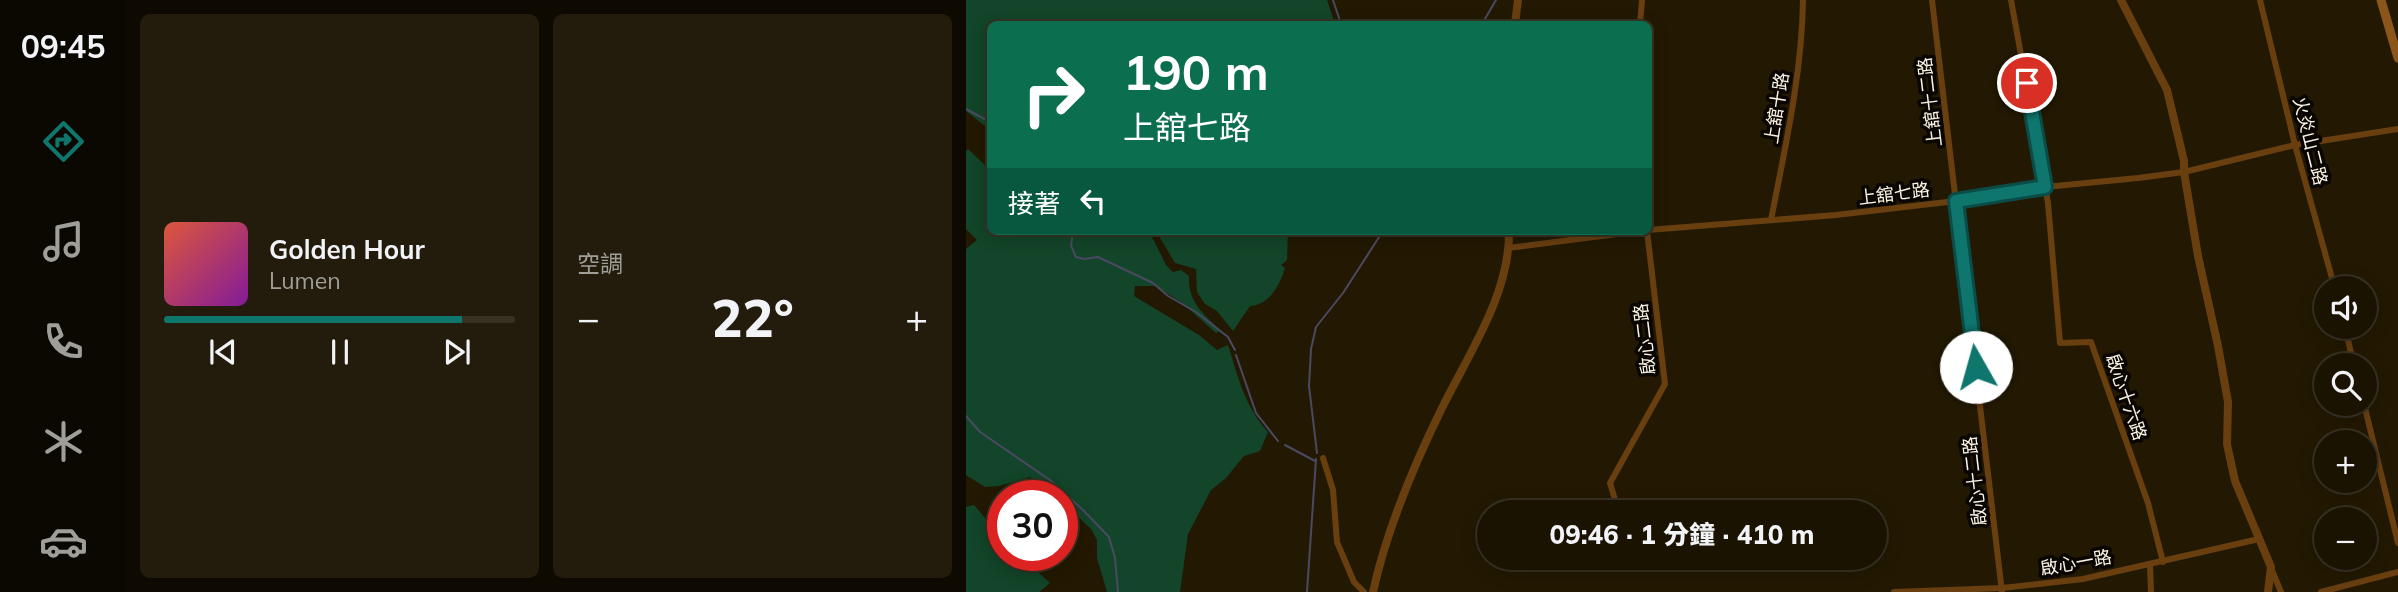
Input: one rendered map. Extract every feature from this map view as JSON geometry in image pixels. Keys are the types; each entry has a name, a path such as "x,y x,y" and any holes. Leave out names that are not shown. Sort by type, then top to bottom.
{"main road":[{"path":"2381,0 2398,58"}],"street":[{"path":"1515,21 1518,0"},
{"path":"1640,21 1642,0"},
{"name":"上舘十路","path":"1771,220 1789,129 1802,36 1803,0"},
{"name":"上舘十二路","path":"1932,0 1956,201"},
{"path":"2011,0 2045,187"},
{"path":"2122,0 2167,90 2184,161 2198,257 2228,402 2227,444 2235,481 2281,592"},
{"name":"火炎山二路","path":"2260,0 2295,145 2331,276"},
{"name":"上舘七路","path":"1652,230 1956,201 2045,187 2184,172 2295,145 2398,129"},
{"name":"啟心十六路","path":"2045,187 2060,343 2091,342 2148,503 2163,562"},
{"name":"啟心十二路","path":"1956,201 2002,590"},
{"path":"1373,592 1397,510 1422,449 1502,287 1509,235"},
{"path":"1508,248 1609,235"},
{"name":"啟心二路","path":"1615,500 1610,483 1665,384 1649,235"},
{"path":"2367,416 2398,542"},
{"path":"1322,458 1333,490 1337,542 1354,582 1364,592"},
{"name":"啟心一路","path":"1894,592 2002,590 2084,579 2259,539"},
{"path":"2150,565 2151,592"},
{"path":"2268,592 2271,567"},
{"path":"2321,592 2398,572"}],"green space":[{"path":"966,0 1327,0 1334,21 987,21 987,127 966,111"},
{"path":"968,149 987,167 987,235 1151,235 1166,265 1173,272 1181,270 1189,276 1194,301 1221,331 1216,333 1181,302 1155,286 1135,286 1134,296 1199,335 1217,350 1228,345 1248,402 1268,432 1260,451 1244,456 1226,478 1211,490 1188,534 1180,592 1107,592 1097,558 1097,540 1091,529 1078,516 1078,480 1034,480 1030,477 1020,480 987,480 985,487 966,475 966,249 977,240 966,229"},
{"path":"1158,235 1288,235 1287,260 1281,265 1285,268 1280,281 1268,298 1250,306 1233,331 1217,311 1205,304 1197,292 1196,269 1175,263"},
{"path":"974,505 987,520 987,571 1037,571 1050,583 1039,592 966,592 966,507"}],"waterway":[{"path":"1333,0 1340,21"},
{"path":"1484,21 1496,0"},
{"path":"966,109 987,120"},
{"path":"1072,235 1071,246 1076,257 1098,257 1153,283 1228,337 1235,350"},
{"path":"1317,453 1309,386 1311,349 1316,327 1343,293 1380,235"},
{"path":"1236,355 1256,413 1278,441"},
{"path":"966,416 980,432 1050,480 1109,537 1115,558 1118,592"},
{"path":"1285,445 1315,461"},
{"path":"1307,592 1316,459"}],"route":[{"path":"1976,367 1956,201 2045,187 2027,83"}]}
